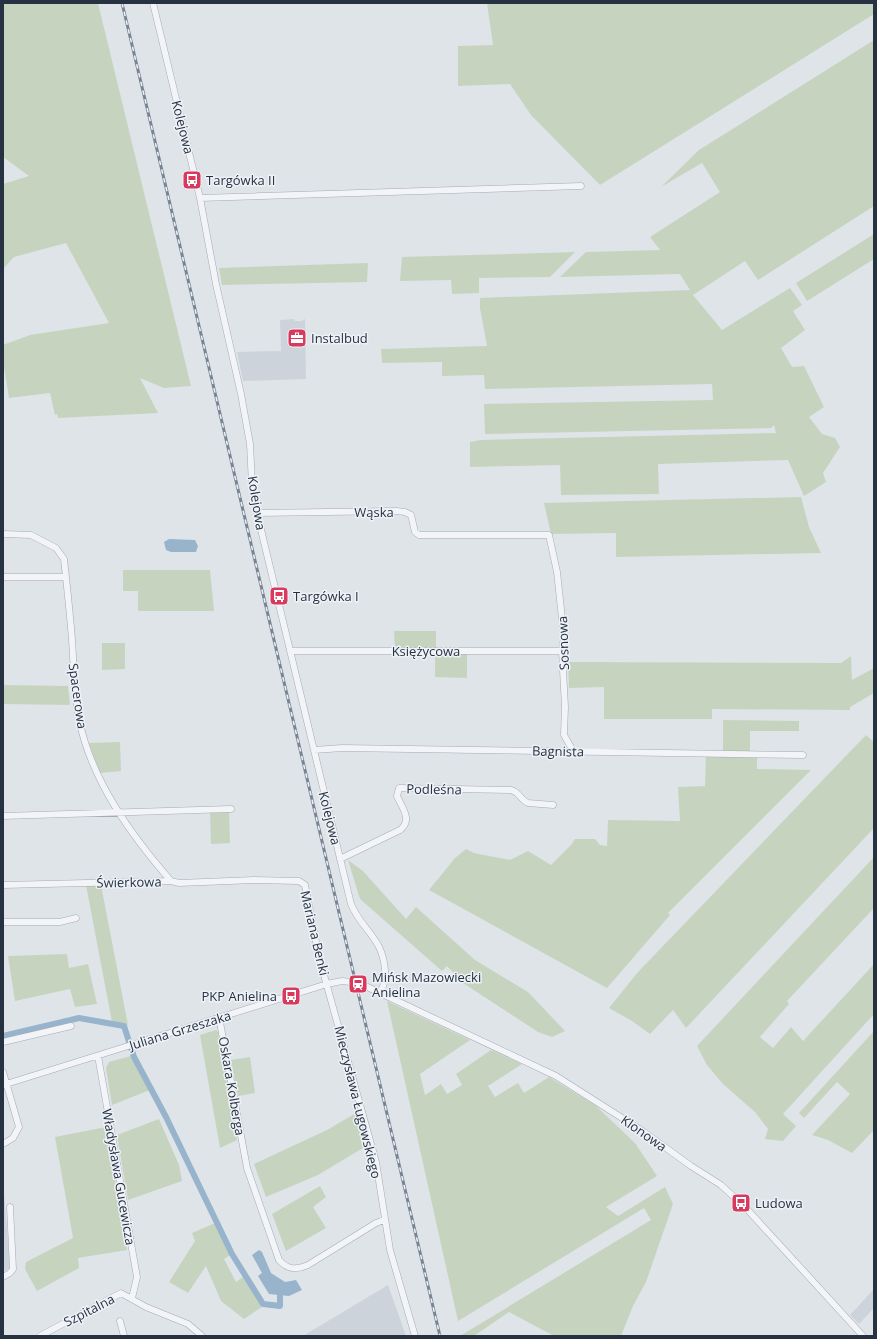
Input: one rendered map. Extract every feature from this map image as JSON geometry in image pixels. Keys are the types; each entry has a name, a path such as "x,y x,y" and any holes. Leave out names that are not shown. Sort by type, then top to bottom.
{"street":[{"name":"Kolejowa","path":"153,3 200,198 216,284 250,444 252,484 257,513 340,859 354,911 378,942 381,949 385,975 384,986 380,992"},
{"path":"200,198 581,186"},
{"name":"Wąska","path":"257,513 397,511 405,512 411,516 415,532 419,535 549,535"},
{"name":"Spacerowa","path":"3,534 31,535 56,548 64,559 72,640 73,677 79,719 95,770 119,812 171,881"},
{"name":"Sosnowa","path":"549,535 557,572 564,637 562,651 565,707 564,735 573,751"},
{"path":"3,577 66,577"},
{"name":"Księżycowa","path":"290,651 562,651"},
{"name":"Bagnista","path":"314,750 342,748 803,755"},
{"name":"Podleśna","path":"340,859 400,830 407,822 407,817 396,796 399,788 511,790 518,793 524,802 553,805"},
{"path":"3,816 231,809"},
{"name":"Świerkowa","path":"3,885 171,881 179,883 254,880"},
{"name":"Mariana Benki","path":"254,880 299,881 305,885 319,957 327,984"},
{"path":"3,922 60,922 76,918"},
{"name":"Juliana Grzeszaka","path":"5,1084 327,984 342,981 357,983 380,992"},
{"name":"Mieczysława Ługowskiego","path":"327,984 376,1162 384,1220 390,1250 415,1336"},
{"name":"Klonowa","path":"380,992 556,1076 644,1132 691,1166 721,1185 745,1207 863,1336"},
{"name":"Oskara Kolberga","path":"219,1017 244,1155 276,1254 288,1267 300,1269 376,1223 384,1220"},
{"path":"3,1042 71,1026"},
{"name":"Władysława Gucewicza","path":"98,1056 137,1277 132,1298"},
{"path":"3,1072 5,1084 19,1127 13,1138 3,1144"},
{"path":"3,1277 10,1273 12,1269 10,1207"},
{"name":"Szpitalna","path":"40,1336 121,1294 132,1298 146,1307 188,1324 202,1336"},
{"path":"120,1321 124,1336"}],"shaded area":[{"path":"294,319 295,321 301,321 305,319 306,379 243,381 237,352 281,351 280,320"},
{"path":"3,1181 10,1268 3,1272"},
{"path":"388,1285 406,1336 303,1336"},
{"path":"874,1289 874,1308 859,1324 850,1315"}],"green space":[{"path":"3,3 98,3 191,386 164,388 140,378 158,413 58,418 57,414 55,415 50,393 9,398 3,361 3,345 30,335 109,323 66,243 14,257 3,269 3,184 29,176 3,157"},
{"path":"487,3 874,3 874,14 600,185 531,115 510,84 458,86 458,46 493,45"},
{"path":"874,40 874,206 758,280 745,261 693,295 722,330 790,288 802,305 793,311 805,330 781,348 792,367 804,366 824,407 809,417 822,434 835,438 840,447 823,473 826,482 804,496 788,460 658,464 659,494 561,495 560,465 470,467 470,442 480,440 776,433 774,425 771,428 485,434 484,404 713,400 712,384 485,389 484,375 442,376 442,362 382,363 381,349 487,346 480,308 480,298 690,290 680,274 560,277 586,252 660,250 650,237 720,192 702,163 661,187 699,150"},
{"path":"874,234 874,259 807,301 796,283"},
{"path":"575,252 550,277 479,278 479,293 452,294 451,280 400,281 402,257"},
{"path":"368,263 367,282 222,285 219,268"},
{"path":"801,497 809,527 821,553 616,557 616,533 551,534 544,503"},
{"path":"123,570 210,570 214,611 138,611 138,591 123,591"},
{"path":"394,631 436,631 436,649 395,649"},
{"path":"102,643 125,643 125,669 102,670"},
{"path":"435,654 467,654 467,678 435,677"},
{"path":"851,656 852,680 874,668 874,693 850,707 850,710 712,709 712,719 604,719 604,687 569,688 568,662 841,663"},
{"path":"3,685 68,686 70,705 3,704"},
{"path":"723,720 799,721 799,731 750,731 750,752 723,751"},
{"path":"866,735 874,742 874,828 686,1028 673,1010 650,1034 632,1021 609,1008 638,972"},
{"path":"120,742 121,771 100,773 89,743"},
{"path":"706,755 757,756 757,769 811,770 668,913 670,915 607,988 429,890 455,858 466,849 474,853 510,860 528,851 551,865 575,839 595,839 600,845 607,846 608,820 680,821 678,787 705,786"},
{"path":"229,811 230,843 211,844 210,812"},
{"path":"874,857 874,908 787,1001 789,1004 760,1037 773,1048 791,1027 803,1041 874,964 874,1014 783,1114 796,1126 783,1141 765,1139 768,1129 755,1112 723,1084 707,1065 697,1046"},
{"path":"348,860 363,871 406,919 416,907 475,960 528,992 565,1031 552,1037 538,1032 463,983 447,966 442,971 360,899"},
{"path":"86,885 101,885 128,1025 112,1022"},
{"path":"67,954 69,968 88,964 97,1004 75,1007 70,989 15,1001 8,956"},
{"path":"387,1001 470,1040 420,1074 425,1095 441,1084 447,1094 462,1085 456,1074 491,1050 522,1064 488,1086 495,1097 518,1083 524,1093 549,1077 595,1105 635,1143 657,1176 606,1207 618,1216 665,1187 673,1204 646,1282 633,1306 621,1336 554,1336 509,1312 474,1336 460,1336 651,1220 644,1208 458,1321"},
{"path":"216,1030 218,1032 237,1140 220,1148 200,1035"},
{"path":"874,1031 874,1130 852,1153 828,1140 812,1135 850,1094 837,1082 804,1118 799,1113"},
{"path":"131,1056 150,1090 112,1105 106,1068 109,1062"},
{"path":"250,1057 255,1093 238,1096 231,1060"},
{"path":"356,1113 363,1148 318,1175 266,1197 254,1164 327,1130"},
{"path":"159,1119 179,1165 182,1181 128,1200 117,1135"},
{"path":"106,1127 127,1250 78,1258 79,1268 37,1291 25,1269 26,1262 73,1238 55,1137"},
{"path":"320,1186 326,1197 313,1207 326,1228 286,1251 272,1214"},
{"path":"215,1223 230,1255 224,1259 236,1282 243,1277 262,1307 244,1319 221,1301 206,1266 188,1293 169,1282 195,1241 192,1233"}],"water":[{"path":"169,539 195,540 198,546 196,552 171,552 166,550 164,542"},
{"path":"259,1250 262,1252 271,1273 285,1282 296,1280 302,1290 289,1296 269,1294 258,1276 262,1273 252,1255"}],"waterway":[{"path":"3,1036 79,1018 124,1026 134,1057 166,1117 232,1254 263,1304 280,1306 280,1295"}],"railway":[{"path":"122,3 440,1336"}],"place":[{"name":"Targówka II","path":"192,180"},
{"name":"Instalbud","path":"297,338"},
{"name":"Targówka I","path":"279,596"},
{"name":"Mińsk Mazowiecki Anielina","path":"358,984"},
{"name":"PKP Anielina","path":"291,996"},
{"name":"Ludowa","path":"741,1203"}]}
